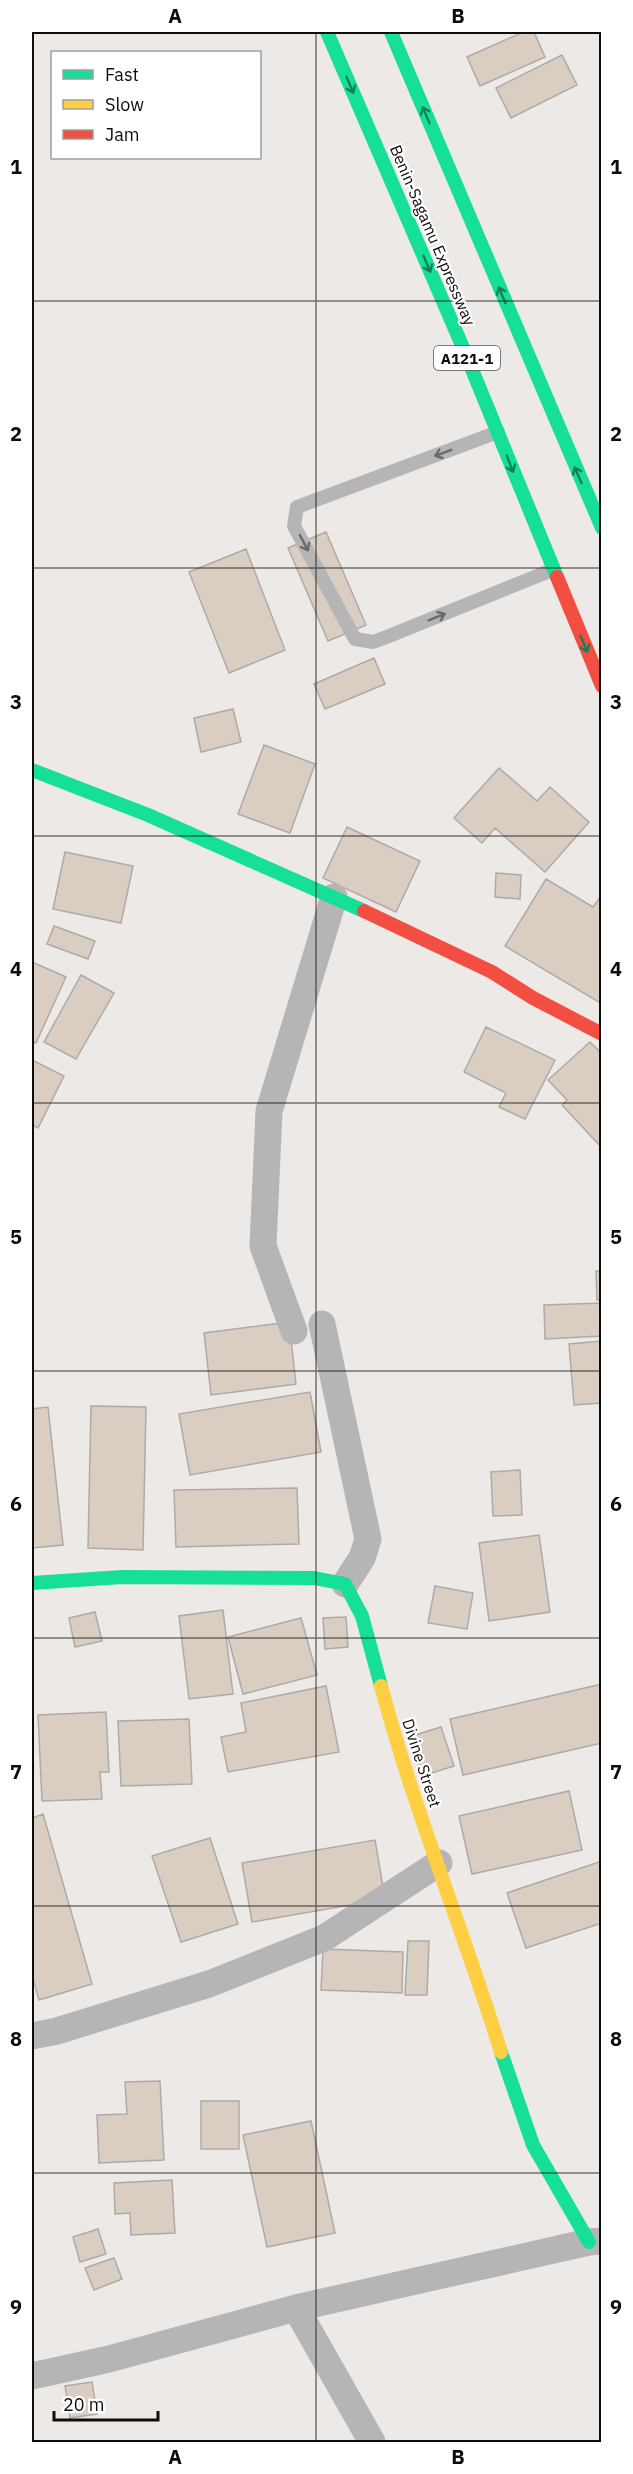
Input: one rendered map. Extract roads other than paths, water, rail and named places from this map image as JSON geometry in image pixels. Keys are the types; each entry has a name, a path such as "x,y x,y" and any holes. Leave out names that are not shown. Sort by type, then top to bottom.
{"main road":[{"name":"Benin-Sagamu Expressway","path":"327,32 498,432 552,570 602,686"},
{"name":"A121-1","path":"391,32 602,528"},
{"path":"32,770 148,815 334,897 492,972 533,998 602,1034"},
{"path":"32,1583 122,1577 314,1578 345,1584"},
{"name":"Divine Street","path":"345,1584 362,1616 394,1735 533,2145 595,2242"}],"street":[{"path":"294,1331 263,1246 269,1111 334,897"},
{"path":"322,1324 369,1539 362,1558 345,1584"},
{"path":"32,2036 57,2031 209,1984 324,1938 439,1863"},
{"path":"32,2376 109,2359 296,2308 595,2242"},
{"path":"296,2308 372,2442"}],"lane":[{"path":"498,432 297,507 294,526 355,639 373,642 552,570"}]}
